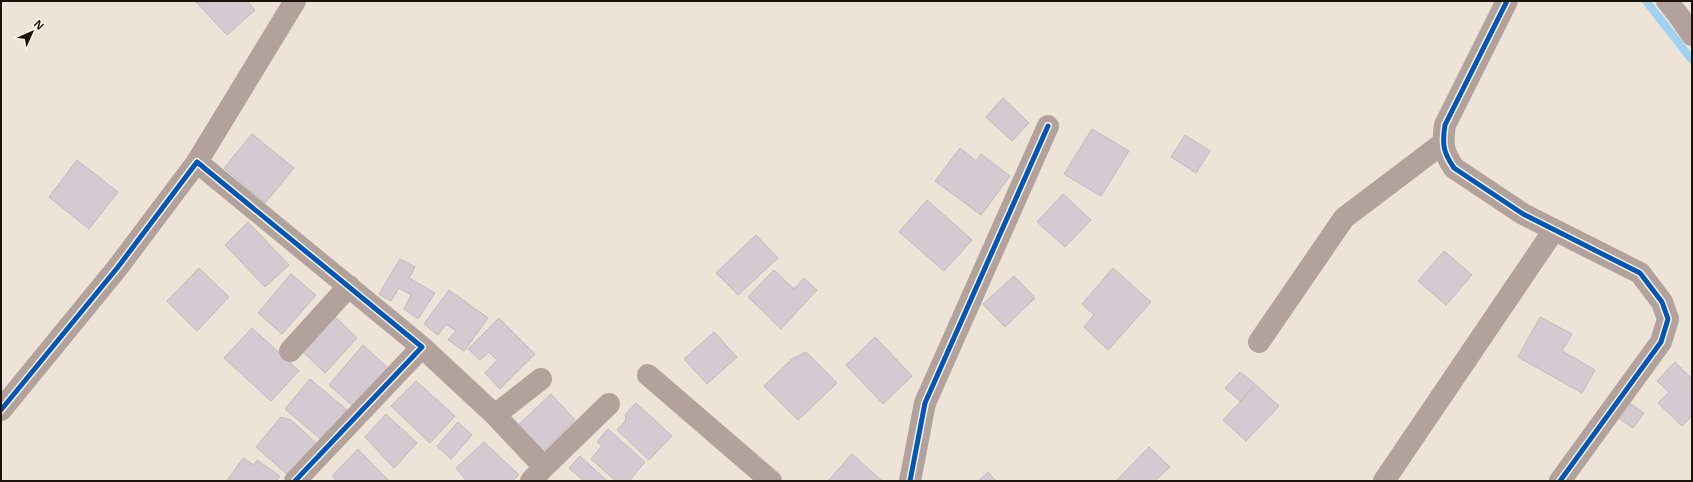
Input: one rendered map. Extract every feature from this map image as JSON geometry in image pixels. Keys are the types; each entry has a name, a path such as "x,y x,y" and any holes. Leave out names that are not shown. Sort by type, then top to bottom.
{"street":[{"path":"1507,1 1445,125 1442,143 1447,157 1454,168 1523,214 1640,273 1662,302 1668,319 1661,342 1560,481"},
{"path":"1667,1 1692,35"},
{"path":"1,410 118,267 197,162 293,2"},
{"path":"910,481 926,403 1048,126"},
{"path":"1259,342 1344,218 1442,143"},
{"path":"197,162 422,347 495,415 538,474 609,404"},
{"path":"1384,481 1554,230"},
{"path":"290,351 348,286"},
{"path":"295,481 422,347"},
{"path":"648,375 771,481"},
{"path":"495,415 541,379"}],"building":[{"path":"247,1 255,10 227,35 196,2"},
{"path":"1003,98 1029,123 1012,141 986,117"},
{"path":"1092,129 1129,151 1101,196 1064,174"},
{"path":"252,134 294,168 265,203 224,168"},
{"path":"1185,135 1210,151 1196,173 1171,157"},
{"path":"960,148 976,161 981,154 1010,176 981,215 935,181"},
{"path":"77,160 118,192 89,229 49,197"},
{"path":"1063,194 1091,220 1065,247 1037,222"},
{"path":"927,200 972,240 944,271 899,232"},
{"path":"248,222 289,265 265,287 225,245"},
{"path":"756,235 778,258 738,295 716,273"},
{"path":"1444,251 1472,275 1446,305 1418,281"},
{"path":"400,259 415,267 409,278 435,293 418,319 404,309 411,295 399,288 391,301 379,294"},
{"path":"199,268 229,297 197,331 167,301"},
{"path":"1113,268 1151,302 1108,350 1084,327 1094,315 1082,304"},
{"path":"774,270 794,289 804,278 817,290 781,329 748,297"},
{"path":"291,274 316,295 282,334 258,313"},
{"path":"1014,276 1035,298 1005,327 983,304"},
{"path":"449,290 488,318 464,351 448,340 456,331 446,324 438,335 424,324"},
{"path":"333,315 357,338 325,373 301,350"},
{"path":"1540,317 1572,334 1562,351 1595,370 1582,393 1518,357"},
{"path":"499,318 535,354 500,389 485,373 497,360 489,352 480,360 468,349"},
{"path":"252,328 299,371 271,401 224,358"},
{"path":"714,332 737,357 707,384 684,359"},
{"path":"875,337 912,376 883,404 846,365"},
{"path":"363,345 388,368 354,407 329,385"},
{"path":"806,352 837,383 798,420 764,386 792,359"},
{"path":"1675,362 1692,379 1692,416 1682,426 1658,403 1669,392 1657,381"},
{"path":"1240,372 1255,384 1240,401 1225,388"},
{"path":"310,379 347,410 322,440 285,409"},
{"path":"416,381 455,416 430,443 391,406"},
{"path":"1256,385 1279,406 1246,441 1223,420"},
{"path":"551,394 575,420 538,456 513,430"},
{"path":"1623,399 1644,413 1633,428 1613,414"},
{"path":"636,403 672,436 649,460 617,430 626,420 625,415"},
{"path":"386,414 417,443 394,468 365,437"},
{"path":"281,417 291,420 317,444 289,476 256,447"},
{"path":"458,422 472,435 451,459 437,446"},
{"path":"608,429 645,462 629,481 616,481 591,459 602,446 597,442"},
{"path":"484,442 519,475 512,481 467,481 456,468"},
{"path":"1149,447 1170,467 1155,481 1116,481"},
{"path":"358,449 389,481 337,481 332,476"},
{"path":"852,454 882,481 828,481"},
{"path":"580,456 607,481 584,481 569,468"},
{"path":"243,458 254,465 257,460 280,476 276,481 227,481"},
{"path":"988,472 996,481 978,481"}],"waterway":[{"path":"1646,1 1692,60"}],"cycle path":[{"path":"1507,1 1445,125 1444,148 1448,157 1454,168 1523,214 1640,273 1662,302 1668,319 1661,342 1560,481"},
{"path":"910,481 925,403 1048,126"},
{"path":"1,410 118,267 197,162 422,347 295,481"}]}
